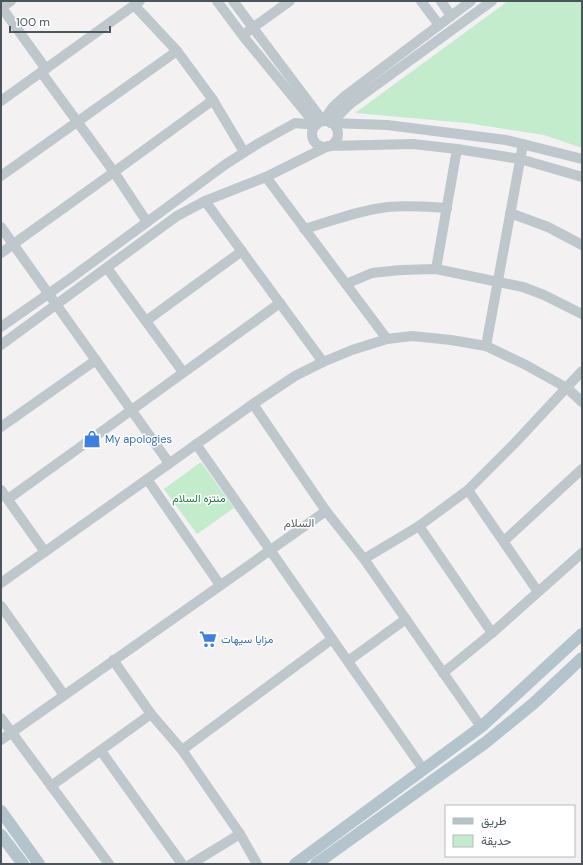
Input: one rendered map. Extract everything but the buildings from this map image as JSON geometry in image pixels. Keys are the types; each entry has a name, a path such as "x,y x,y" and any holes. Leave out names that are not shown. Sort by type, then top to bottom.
{"main road":[{"path":"296,864 481,727 582,634"},
{"path":"316,864 485,743 534,703 582,658"},
{"path":"1,811 39,864"},
{"path":"1,835 23,864"}],"street":[{"path":"11,1 1,8 147,222"},
{"path":"1,345 177,216 205,201 266,178 332,144 337,138 337,129 323,123 243,36 217,1"},
{"path":"234,1 323,123"},
{"path":"243,36 290,1"},
{"path":"421,1 439,25"},
{"path":"440,1 451,16"},
{"path":"323,123 333,108 345,96 471,1"},
{"path":"492,1 323,123 312,133 314,140 320,146 413,144 457,149 520,159 582,177"},
{"path":"1,101 137,3 177,50 213,100 244,152"},
{"path":"1,176 177,50"},
{"path":"1,253 213,100"},
{"path":"1,328 226,164 295,123 387,125 506,140 582,159"},
{"path":"486,346 523,144"},
{"path":"436,269 457,149"},
{"path":"266,178 387,339"},
{"path":"205,201 323,362"},
{"path":"304,229 360,212 388,207 417,206 447,208"},
{"path":"510,213 548,227 582,245"},
{"path":"1,227 169,463"},
{"path":"146,321 242,251"},
{"path":"107,268 184,372"},
{"path":"346,284 372,273 436,269 523,287 544,295 582,314"},
{"path":"8,499 280,303"},
{"path":"1,582 295,376 352,350 387,339 412,336 451,340 486,346 526,364 567,388 582,402"},
{"path":"1,427 96,360"},
{"path":"364,560 419,526 468,490 514,444 582,370"},
{"path":"253,404 326,511 364,560 481,727"},
{"path":"196,444 423,769"},
{"path":"504,541 582,468"},
{"path":"147,479 220,585"},
{"path":"1,490 45,552"},
{"path":"468,490 538,592"},
{"path":"1,740 326,511"},
{"path":"419,526 492,633"},
{"path":"443,673 492,633 582,553"},
{"path":"1,606 64,695"},
{"path":"348,661 406,619"},
{"path":"182,750 332,639"},
{"path":"113,660 151,714 182,750 240,834 258,864"},
{"path":"51,786 151,714"},
{"path":"1,718 109,864"},
{"path":"100,751 182,864"},
{"path":"192,864 240,834"}],"green space":[{"path":"508,1 582,1 582,148 544,135 466,123 355,113"},
{"name":"منتزه السلام","path":"201,462 234,508 197,534 164,489"}],"place":[{"name":"My apologies","path":"92,439"},
{"name":"مزايا سيهات","path":"208,639"}],"district":[{"name":"السلام","path":"299,523"}]}
